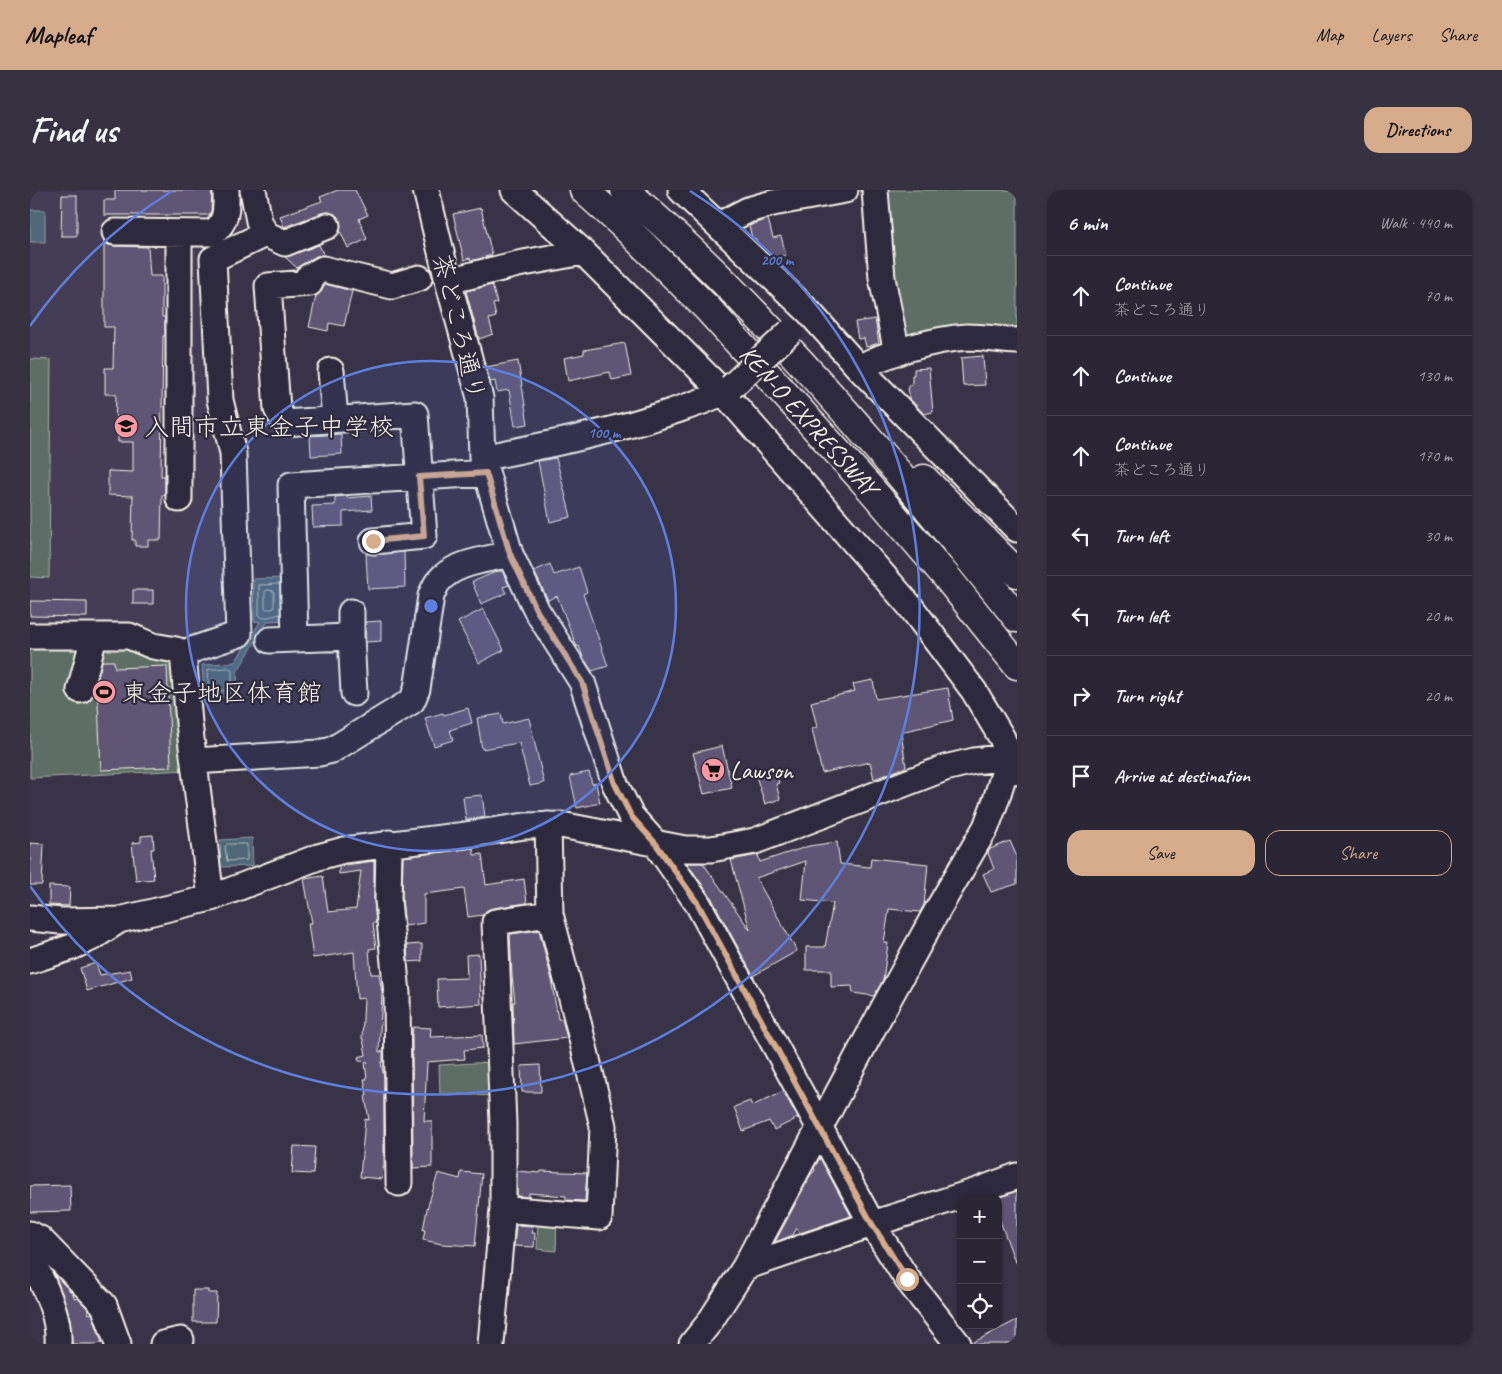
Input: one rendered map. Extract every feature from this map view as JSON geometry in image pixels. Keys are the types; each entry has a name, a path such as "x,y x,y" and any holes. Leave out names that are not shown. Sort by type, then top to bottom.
{"highway":[{"name":"KEN-O EXPRESSWAY","path":"584,190 625,227 715,316 945,574 1015,664"},
{"name":"KEN-O EXPRESSWAY","path":"625,190 729,287 833,396 890,462 1017,618"},
{"path":"729,287 978,532 1017,573"}],"street":[{"path":"115,232 213,233 222,226 226,212 226,190"},
{"path":"253,190 259,221 265,234 285,243 327,226"},
{"name":"茶どころ通り","path":"426,190 448,281 480,398 484,466 510,554 537,611 582,682 615,784 631,816 656,844 698,904 820,1128"},
{"path":"514,190 583,252 727,390 910,606 974,692 1014,761"},
{"path":"681,190 809,312 859,368 1017,529"},
{"path":"719,226 748,210 773,203 845,190"},
{"path":"875,190 882,278 895,343 899,352"},
{"path":"179,499 180,234"},
{"path":"30,636 129,636 153,646 183,653 239,634 233,453 220,400 213,259 265,234"},
{"path":"448,281 518,264 583,252"},
{"path":"373,541 424,536 415,414 286,423 277,409 268,283 310,283 308,276 323,269 368,274 392,286 419,278"},
{"path":"295,639 291,485 419,477 484,466 632,426 727,390 809,312"},
{"path":"859,368 873,360 899,352 967,337 1017,341"},
{"path":"331,371 335,420"},
{"path":"195,761 319,753 332,750 412,701 417,689 431,596 437,583 446,573 464,565 510,554"},
{"path":"351,612 354,693"},
{"path":"80,690 94,637"},
{"path":"270,640 351,637"},
{"path":"183,653 189,723 211,898"},
{"path":"30,918 61,921 119,920 211,898 318,857 344,850 526,826 561,825 685,849 712,849 755,841 945,768 974,761 1014,761"},
{"path":"692,1344 710,1323 745,1267 915,951 986,827 1014,761"},
{"path":"502,1209 599,1217 603,1126 550,914 548,825"},
{"path":"389,843 388,900 397,994 399,1183"},
{"path":"491,1344 502,1209 502,1124 495,922 550,914"},
{"path":"30,961 72,947 93,937 119,920"},
{"path":"820,1128 872,1224 907,1279 958,1344"},
{"path":"745,1267 977,1191 1017,1176"},
{"path":"30,1234 40,1239 104,1305 118,1344"},
{"path":"30,1255 56,1316 59,1331 58,1344"}],"shaded area":[{"name":"入間市立東金子中学校","path":"30,190 250,190 257,235 211,257 235,632 195,645 30,630"}],"green space":[{"path":"882,190 1017,190 1017,337 900,343"},
{"path":"30,359 51,360 49,578 30,577"},
{"name":"東金子地区体育館","path":"30,641 96,641 173,655 188,770 30,778"},
{"path":"493,1062 496,1096 440,1094 439,1065"},
{"path":"538,1216 557,1217 556,1251 537,1249"}],"water":[{"path":"30,210 45,210 45,242 30,242"},
{"path":"285,578 286,620 268,621 237,672 238,696 204,698 202,665 235,662 260,622 254,621 253,579"},
{"path":"252,838 253,866 221,867 220,840"}],"building":[{"path":"115,190 212,190 211,211 209,215 104,215 104,200 115,200"},
{"path":"338,190 355,190 368,215 359,219 367,239 348,248 340,231 340,220 335,214 329,212 284,227 280,216 322,201 320,197"},
{"path":"62,195 77,195 77,236 61,236"},
{"path":"481,208 492,255 471,261 470,258 464,260 453,214"},
{"path":"768,219 773,238 781,236 786,255 773,258 757,243 756,239 752,238 749,226"},
{"path":"104,241 108,245 115,246 148,247 150,276 162,276 162,317 165,317 165,336 163,336 161,476 165,476 165,495 162,495 161,540 148,540 148,546 135,546 135,540 132,540 133,496 108,495 108,471 133,472 133,442 118,442 118,432 115,431 116,394 105,394 105,368 113,368 114,327 104,327"},
{"path":"319,245 324,255 316,256 297,268 285,257"},
{"path":"325,284 352,291 344,326 329,323 328,331 309,327 316,296"},
{"path":"492,285 497,303 493,304 496,317 489,319 493,334 479,339 466,291"},
{"path":"875,319 879,343 866,347 864,338 858,339 855,322"},
{"path":"625,343 631,376 612,380 610,372 568,381 564,358 584,354 584,350"},
{"path":"983,356 985,385 963,386 961,358"},
{"path":"518,361 528,424 515,426 509,390 497,392 495,381 490,382 486,367"},
{"path":"929,368 933,412 924,414 909,398 908,385 912,384 914,369"},
{"path":"341,434 342,454 311,456 310,436"},
{"path":"556,458 571,517 550,522 538,461"},
{"path":"347,496 347,498 371,496 372,510 343,512 343,526 313,527 312,506 335,505 335,497"},
{"path":"404,552 405,587 368,589 366,554"},
{"path":"550,564 554,575 579,567 587,592 583,594 608,666 592,671 583,657 579,646 577,647 557,596 548,600 534,571"},
{"path":"502,571 509,585 503,587 506,593 481,604 472,582"},
{"path":"133,590 153,590 153,604 133,604"},
{"path":"30,601 87,602 87,617 30,616"},
{"path":"483,609 504,650 479,663 458,622"},
{"path":"381,621 381,641 366,642 365,622"},
{"path":"102,661 114,661 115,668 167,666 171,767 101,770 97,681"},
{"path":"873,680 876,699 948,688 953,720 901,732 906,767 874,779 870,762 822,773 812,729 817,727 811,702 855,691 853,684"},
{"path":"468,708 472,723 450,730 453,740 434,746 425,718"},
{"path":"501,714 503,724 529,718 544,783 530,786 519,743 482,749 477,718"},
{"name":"Lawson","path":"722,746 732,788 704,794 693,753"},
{"path":"775,769 779,783 776,784 780,799 765,804 756,776"},
{"path":"589,772 592,784 596,783 600,803 577,808 570,776"},
{"path":"482,795 485,817 466,820 463,797"},
{"path":"153,835 154,849 151,849 154,879 136,881 132,843 141,842 141,836"},
{"path":"1010,841 1017,857 1017,884 991,892 983,874 994,869 988,853 990,849"},
{"path":"837,842 840,864 870,867 871,858 928,864 924,905 920,912 889,909 884,943 888,943 883,980 874,996 853,993 852,986 831,987 831,970 806,970 806,947 825,947 833,903 802,900 806,861 756,878 797,951 753,976 711,897 687,863 703,863 750,930 731,860 758,855 760,862 809,846"},
{"path":"30,843 44,844 42,885 30,885"},
{"path":"473,848 474,855 482,854 486,885 524,879 527,903 493,908 487,910 483,915 468,917 464,889 424,894 424,923 405,926 402,899 403,857"},
{"path":"374,861 376,923 373,923 376,948 369,949 371,974 379,974 382,993 379,1052 383,1051 383,1062 381,1062 384,1078 384,1168 382,1179 360,1177 365,1119 369,1120 364,1079 367,1079 365,1063 368,1062 359,1061 358,1057 366,1055 362,1039 364,998 357,999 354,952 313,958 308,923 312,923 304,879 323,876 328,912 356,909 361,871 339,874 339,866"},
{"path":"49,886 70,887 69,906 49,905"},
{"path":"539,930 553,984 558,1019 562,1019 567,1038 514,1044 513,1002 515,1002 510,934"},
{"path":"422,944 422,961 408,962 407,945"},
{"path":"479,954 481,1004 438,1007 437,979 467,978 466,955"},
{"path":"96,963 100,975 130,970 132,978 87,991 80,968"},
{"path":"413,1027 431,1028 430,1037 482,1035 483,1048 464,1050 465,1059 427,1062 424,1121 432,1121 432,1167 413,1168"},
{"path":"540,1065 541,1092 522,1092 521,1066"},
{"path":"783,1091 798,1118 774,1130 769,1121 743,1131 734,1107 750,1101 752,1106"},
{"path":"294,1146 315,1147 313,1174 292,1173"},
{"path":"820,1158 851,1216 800,1233 797,1228 793,1235 775,1242 808,1183 807,1181 815,1171 814,1168"},
{"path":"517,1171 587,1173 585,1201 566,1200 566,1196 529,1193 529,1197 517,1196"},
{"path":"461,1172 482,1174 475,1246 442,1244 423,1240 427,1209 438,1173 460,1179"},
{"path":"70,1185 71,1211 30,1212 30,1186"},
{"path":"1017,1191 1017,1262 1015,1262 1002,1226 1002,1197"},
{"path":"516,1225 533,1226 532,1233 535,1233 534,1247 514,1246"},
{"path":"55,1275 73,1294 75,1299 78,1298 87,1308 89,1314 92,1313 102,1342 97,1344 72,1344 70,1317"},
{"path":"193,1290 208,1290 208,1293 217,1293 216,1322 193,1322"},
{"path":"1017,1320 1017,1344 972,1344 1002,1329"}],"place":[{"name":"入間市立東金子中学校","path":"126,426"},
{"name":"東金子地区体育館","path":"104,692"},
{"name":"Lawson","path":"713,770"}],"route":[{"path":"373,541 424,536 419,477 486,473 510,554 537,611 582,682 615,784 631,816 656,844 698,904 872,1224 907,1279"}]}
